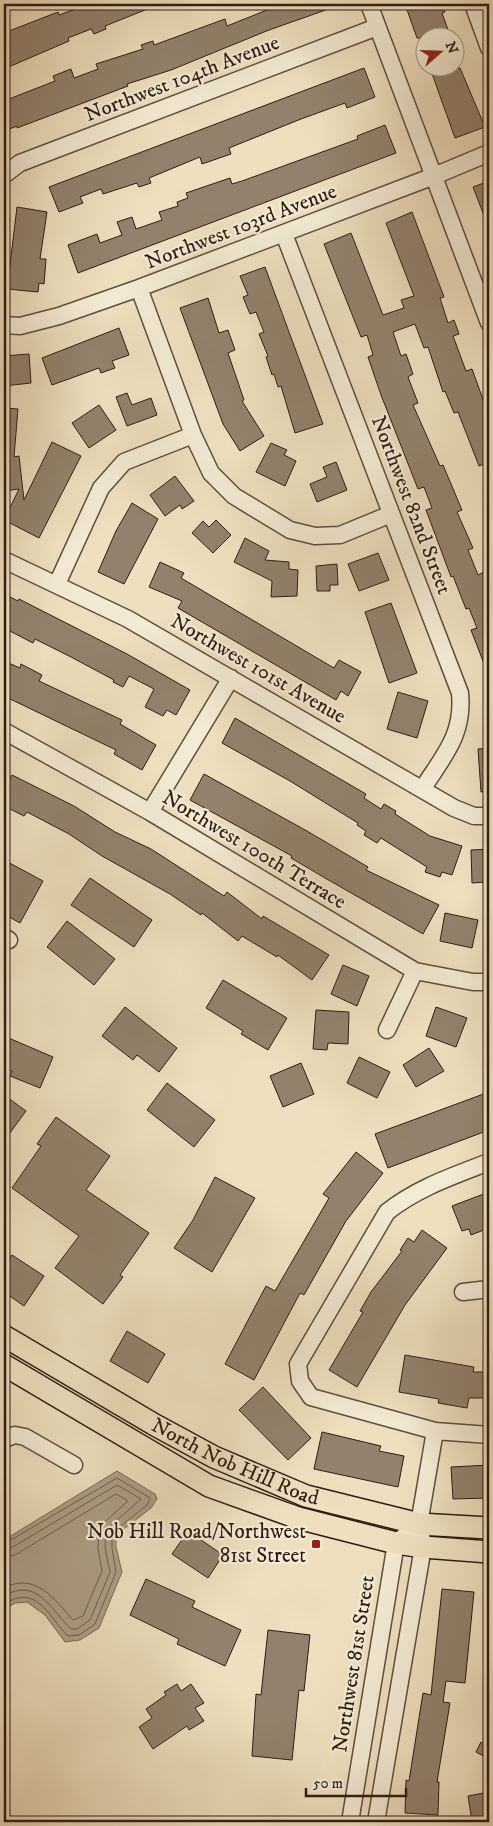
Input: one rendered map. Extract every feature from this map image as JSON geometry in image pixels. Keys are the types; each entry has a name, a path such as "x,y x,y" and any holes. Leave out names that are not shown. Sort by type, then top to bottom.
{"main road":[{"name":"North Nob Hill Road","path":"4,1336 155,1425 214,1457 306,1496 418,1524 489,1528"},
{"name":"North Nob Hill Road","path":"4,1365 209,1486 298,1518 396,1543 423,1548 489,1552"}],"street":[{"path":"369,4 489,323"},
{"path":"473,4 489,48"},
{"name":"Northwest 104th Avenue","path":"4,175 20,163 377,27"},
{"name":"Northwest 103rd Avenue","path":"4,325 20,326 59,316 139,288 284,234 489,153"},
{"name":"Northwest 82nd Street","path":"284,234 460,693 462,714 455,738 423,788"},
{"path":"139,288 193,436 211,473 234,496 290,530 315,536 340,535 391,514"},
{"path":"57,584 101,488 112,475 124,462 193,436"},
{"name":"Northwest 101st Avenue","path":"4,560 128,619 423,788 454,808 474,816 489,816"},
{"path":"150,812 231,678"},
{"name":"Northwest 100th Terrace","path":"4,731 150,812 415,971 473,982 489,982"},
{"path":"387,1030 415,971"},
{"path":"489,1162 424,1187 404,1198 387,1212 298,1364 300,1381 311,1397 435,1431 489,1435"},
{"path":"463,1292 489,1289"},
{"path":"376,1822 423,1548 418,1524 435,1431"},
{"path":"4,1439 15,1435 26,1438 74,1466"},
{"path":"396,1543 418,1524"},
{"name":"Northwest 81st Street","path":"350,1822 396,1543"}],"water":[{"path":"117,1471 155,1494 157,1499 151,1508 116,1535 116,1547 122,1572 99,1628 80,1640 65,1642 45,1615 27,1602 15,1603 4,1610 4,1540"}],"building":[{"path":"89,4 160,4 105,26 106,29 94,34 91,29 68,38 69,41 4,69 4,33 58,12 59,15"},
{"path":"282,4 340,5 269,30 171,70 127,84 128,86 17,128 17,126 4,131 4,101 55,81 53,76 71,69 74,78 98,69 96,64 143,49 141,45 153,41 154,45 225,19 227,26"},
{"path":"405,4 442,4 445,12 442,13 447,28 416,28 416,35"},
{"path":"364,68 375,97 347,108 345,103 301,119 229,148 231,154 202,164 200,157 149,178 151,183 139,187 137,183 103,194 101,189 80,197 83,203 59,212 49,187"},
{"path":"434,78 464,78 485,127 455,138"},
{"path":"385,125 396,153 78,273 68,245 97,234 100,243 122,235 117,222 132,217 136,229 162,220 159,212 178,206 177,202 188,198 186,193 230,178 232,184 242,181 358,139 357,136"},
{"path":"489,181 489,226 488,226 473,187"},
{"path":"17,207 47,212 40,259 46,259 44,284 39,283 38,292 7,289"},
{"path":"412,212 444,297 440,298 448,323 454,320 459,334 453,336 466,371 472,369 489,416 489,462 479,466 458,412 454,413 445,391 443,392 428,347 424,348 415,324 393,332 401,356 406,354 413,374 408,377 418,403 413,405 440,466 443,465 462,510 457,512 473,548 468,550 478,575 484,572 489,586 488,674 471,630 477,628 469,608 466,609 453,576 451,577 426,510 432,508 424,487 418,489 381,395 368,357 373,355 367,335 361,337 324,244 351,233 383,315 404,308 401,300 414,296 386,223"},
{"path":"265,267 323,424 295,433 281,386 278,387 266,357 268,356 259,334 264,332 256,312 250,314 243,297 248,295 240,276"},
{"path":"208,298 219,333 228,330 235,350 228,353 244,400 242,401 264,436 240,451 223,424 180,308"},
{"path":"119,328 129,355 112,361 115,368 101,373 99,368 52,385 42,358"},
{"path":"29,354 31,383 4,386 4,356"},
{"path":"127,393 132,405 151,398 157,415 127,426 116,397"},
{"path":"99,405 116,430 89,448 72,423"},
{"path":"4,408 18,409 14,457 19,456 24,500 52,442 81,456 39,538 4,520 19,489 4,491"},
{"path":"271,443 287,450 284,455 296,461 285,486 256,472"},
{"path":"336,462 347,490 317,502 310,484 327,477 323,467"},
{"path":"175,476 194,501 182,509 180,505 165,516 150,495"},
{"path":"132,503 158,519 124,584 98,572 116,531"},
{"path":"216,520 231,535 213,553 192,533 203,521 209,527"},
{"path":"245,538 269,551 265,560 289,562 289,569 298,570 297,596 271,597 272,581 234,562"},
{"path":"378,553 389,580 359,591 348,564"},
{"path":"160,562 184,573 181,578 334,668 339,660 361,672 348,696 341,691 336,700 178,608 182,601 149,587"},
{"path":"337,564 338,585 330,585 330,591 317,591 316,566"},
{"path":"4,594 18,601 19,599 127,654 190,690 176,715 167,710 163,716 145,707 154,689 129,676 123,687 113,682 114,680 35,639 33,643 4,628"},
{"path":"391,603 417,673 389,683 365,612"},
{"path":"4,661 20,668 21,664 42,675 39,681 122,720 120,724 156,745 142,770 114,754 116,750 4,696"},
{"path":"398,692 428,701 417,738 387,729"},
{"path":"235,718 366,794 364,798 381,809 384,804 396,811 395,814 430,836 462,846 452,875 442,872 440,877 425,872 427,867 381,838 377,843 364,835 366,831 357,825 358,823 290,781 222,743"},
{"path":"489,748 489,791 481,792 478,749"},
{"path":"204,774 368,867 366,870 439,905 423,934 291,858 292,856 190,800"},
{"path":"12,775 74,806 115,832 151,849 224,896 227,892 262,919 263,916 329,955 312,980 278,955 277,957 242,936 238,941 202,913 201,915 170,894 102,856 69,834 27,812 24,816 4,806 4,792"},
{"path":"489,849 489,878 487,878 486,882 472,883 471,850"},
{"path":"4,860 43,881 20,923 4,914"},
{"path":"90,878 152,920 134,947 71,905"},
{"path":"445,913 478,920 472,948 440,941"},
{"path":"67,921 115,959 94,985 47,947"},
{"path":"343,965 369,976 357,1006 331,994"},
{"path":"223,980 287,1018 268,1050 241,1034 243,1031 206,1008"},
{"path":"125,1007 177,1048 159,1072 137,1055 133,1060 102,1036"},
{"path":"436,1007 467,1018 456,1047 426,1036"},
{"path":"316,1010 349,1012 348,1044 328,1043 327,1050 313,1049"},
{"path":"4,1036 53,1057 40,1088 10,1076 12,1071 4,1067"},
{"path":"429,1048 444,1071 416,1087 403,1065"},
{"path":"359,1057 390,1072 377,1098 347,1083"},
{"path":"301,1063 314,1094 283,1107 270,1076"},
{"path":"167,1083 215,1120 194,1147 147,1110"},
{"path":"489,1092 489,1130 388,1168 375,1134"},
{"path":"4,1095 26,1111 4,1141"},
{"path":"56,1117 110,1156 86,1190 149,1233 120,1275 123,1277 103,1304 55,1268 79,1236 12,1188 41,1146 37,1144"},
{"path":"356,1152 383,1173 346,1221 304,1295 300,1293 254,1380 225,1364 266,1286 275,1291 329,1198 323,1194"},
{"path":"215,1177 255,1198 212,1272 174,1248 193,1220"},
{"path":"489,1192 489,1228 471,1235 469,1229 462,1231 452,1206"},
{"path":"422,1230 447,1248 405,1305 357,1387 329,1370 363,1312 360,1311 371,1292 402,1251 400,1250 408,1238 414,1242"},
{"path":"12,1255 44,1276 24,1306 4,1292 4,1257 9,1260"},
{"path":"127,1331 165,1354 148,1383 110,1361"},
{"path":"405,1355 474,1367 473,1372 489,1372 489,1398 469,1398 467,1408 438,1403 439,1399 399,1392"},
{"path":"263,1387 311,1438 288,1460 239,1410"},
{"path":"322,1432 381,1446 379,1451 404,1456 398,1487 314,1469"},
{"path":"489,1465 489,1498 453,1499 451,1467"},
{"path":"188,1531 223,1555 208,1578 172,1554"},
{"path":"146,1579 195,1601 192,1607 241,1630 225,1666 177,1644 179,1639 130,1615"},
{"path":"442,1589 474,1592 465,1683 446,1681 443,1702 450,1703 437,1782 439,1782 438,1815 405,1813 406,1780 409,1781 423,1693 431,1695"},
{"path":"268,1630 310,1635 304,1691 299,1690 292,1760 252,1756 256,1694 261,1695"},
{"path":"177,1684 181,1691 191,1684 204,1703 195,1708 204,1721 189,1730 187,1726 153,1749 139,1727 152,1718 146,1709 166,1695 164,1692"},
{"path":"481,1742 489,1747 489,1759 476,1752"},
{"path":"489,1792 489,1818 472,1821 468,1796"}],"place":[{"name":"Nob Hill Road/Northwest 81st Street","path":"316,1544"}]}
